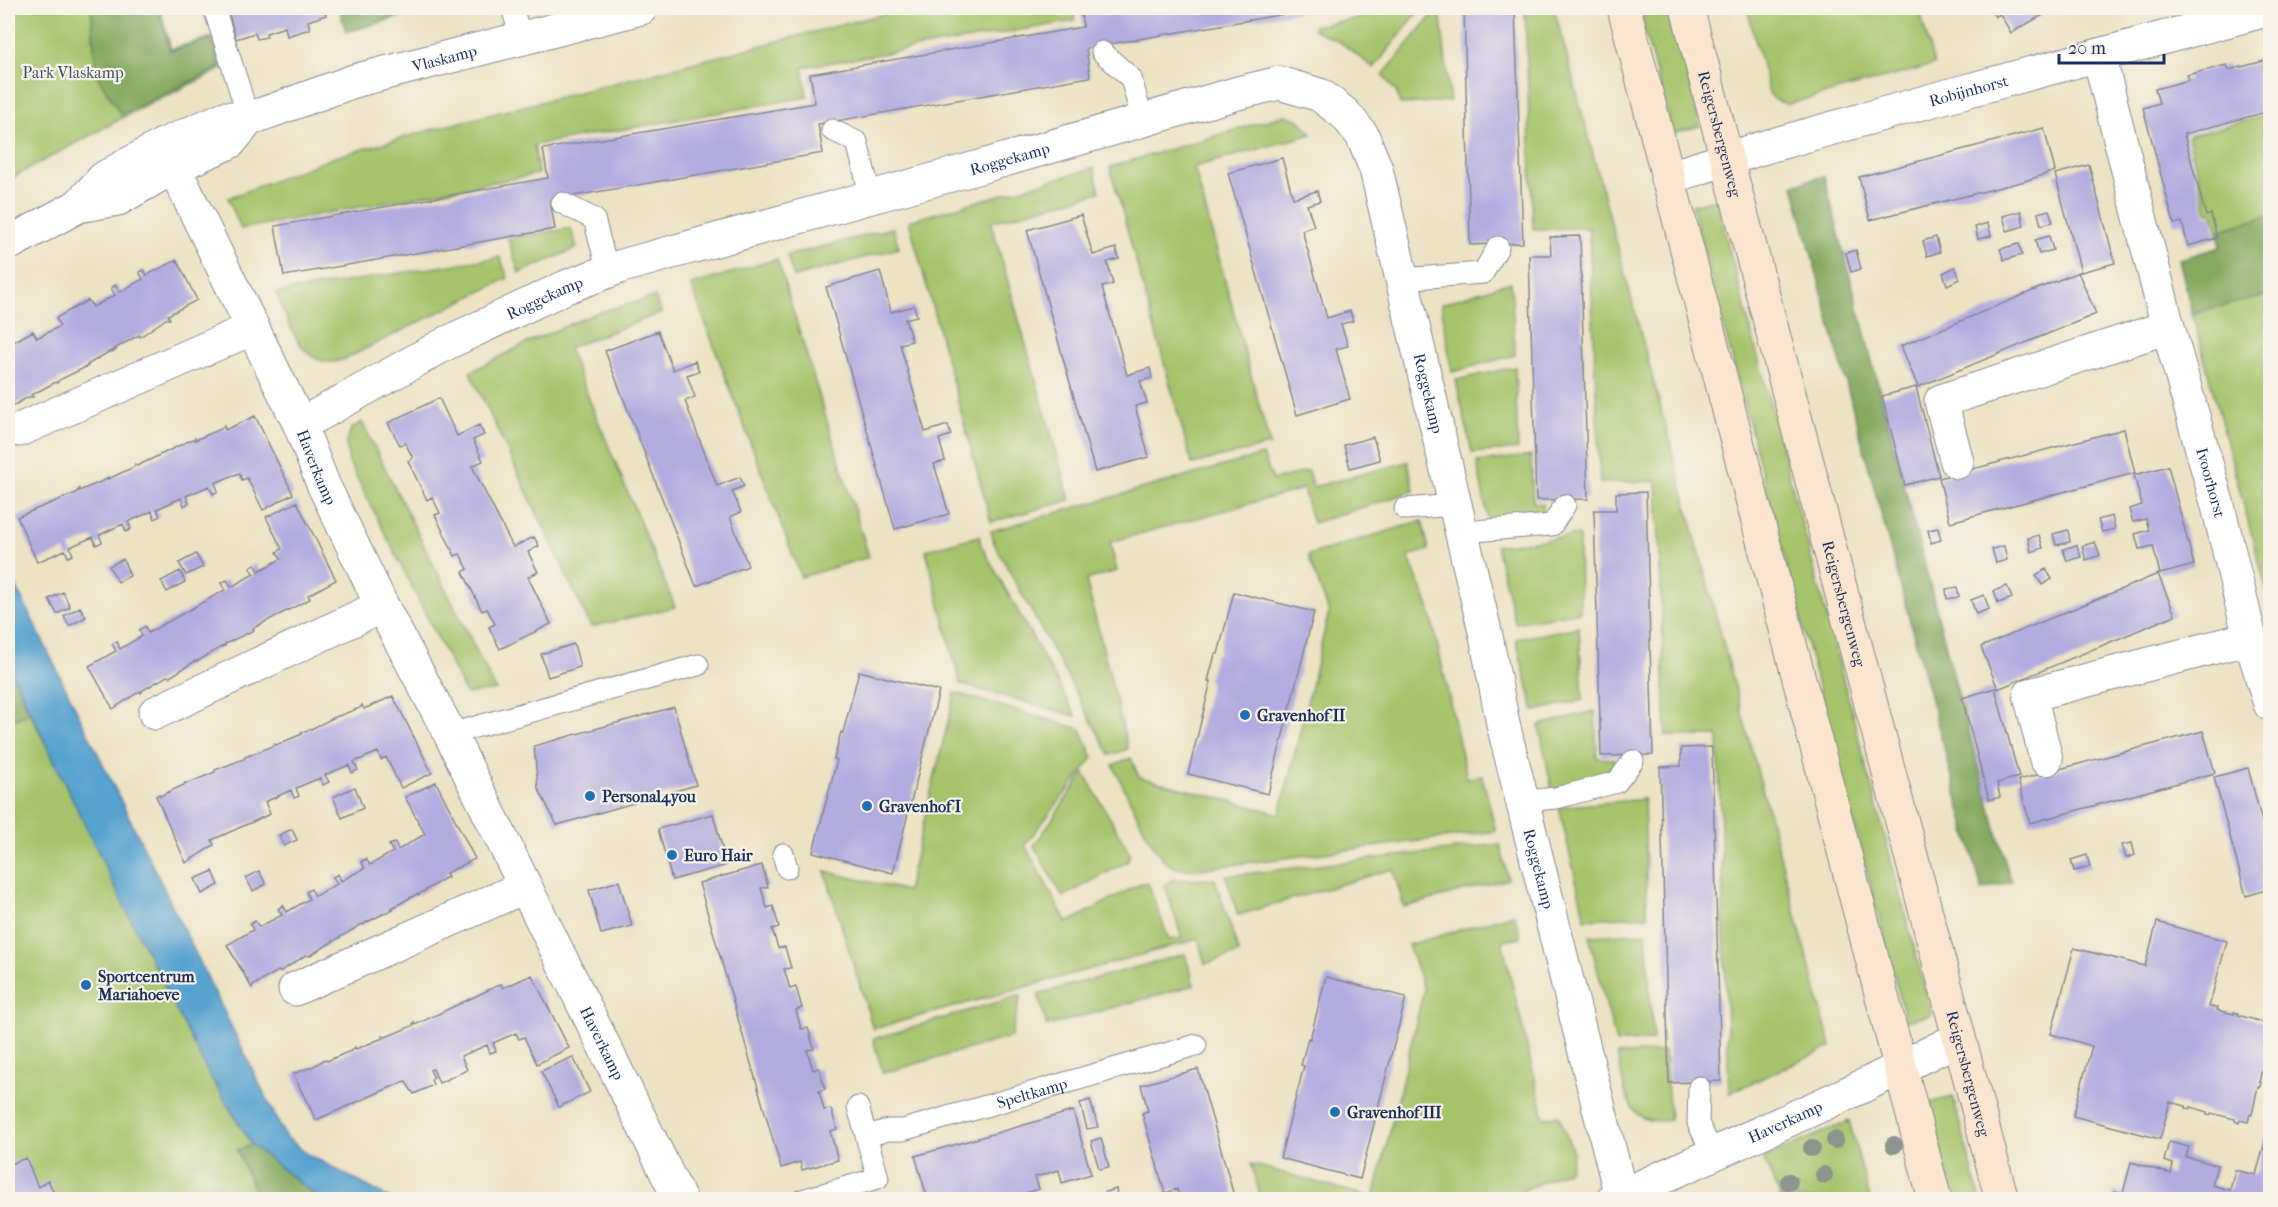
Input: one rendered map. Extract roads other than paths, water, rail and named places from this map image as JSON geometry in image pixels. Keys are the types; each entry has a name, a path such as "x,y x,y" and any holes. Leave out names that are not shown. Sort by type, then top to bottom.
{"street":[{"name":"Vlaskamp","path":"249,119 354,81 641,8"},
{"path":"1624,8 1935,1200"},
{"name":"Reigersbergenweg","path":"1688,8 2002,1200"},
{"name":"Robijnhorst","path":"1667,178 1913,106 2271,9"},
{"name":"Ivoorhorst","path":"2099,56 2168,327 2216,497 2250,638 2271,704"},
{"name":"Roggekamp","path":"300,425 447,344 566,287 608,272 1142,119 1278,83 1320,95 1345,114 1362,135 1376,169 1486,636 1503,724 1524,801 1617,1198"},
{"path":"8,244 78,206 118,199 169,156 230,142 249,119"},
{"name":"Haverkamp","path":"169,156 300,425 323,484 382,606 450,734 680,1200"},
{"path":"20,430 253,327"},
{"path":"1957,462 1941,401 2168,327"},
{"path":"155,713 382,606"},
{"path":"2046,759 2030,695 2250,638"},
{"path":"295,989 524,887"},
{"name":"Haverkamp","path":"1617,1198 1958,1039"}],"lane":[{"path":"214,8 249,119"},
{"path":"512,8 522,40"},
{"path":"1102,52 1131,78 1142,119"},
{"path":"832,130 857,142 871,198"},
{"path":"562,203 594,219 608,272"},
{"path":"1401,279 1483,273 1498,247"},
{"path":"1406,509 1458,519 1552,525 1565,505"},
{"path":"450,734 698,665"},
{"path":"1524,801 1556,798 1617,782 1633,760"},
{"name":"Speltkamp","path":"867,1136 903,1130 1196,1045"},
{"path":"1699,1087 1698,1123 1713,1154"},
{"path":"802,1200 878,1178 858,1107"}],"water":[{"path":"8,570 285,1136 306,1153 391,1199 320,1199 252,1145 208,1073 120,898 8,664"}],"place":[{"name":"Gravenhof II","path":"1245,715"},
{"name":"Personal4you","path":"590,796"},
{"name":"Gravenhof I","path":"867,806"},
{"name":"Euro Hair","path":"672,855"},
{"name":"Sportcentrum Mariahoeve","path":"86,985"},
{"name":"Gravenhof III","path":"1335,1112"}],"park label":[{"name":"Park Vlaskamp","path":"73,72"}]}
